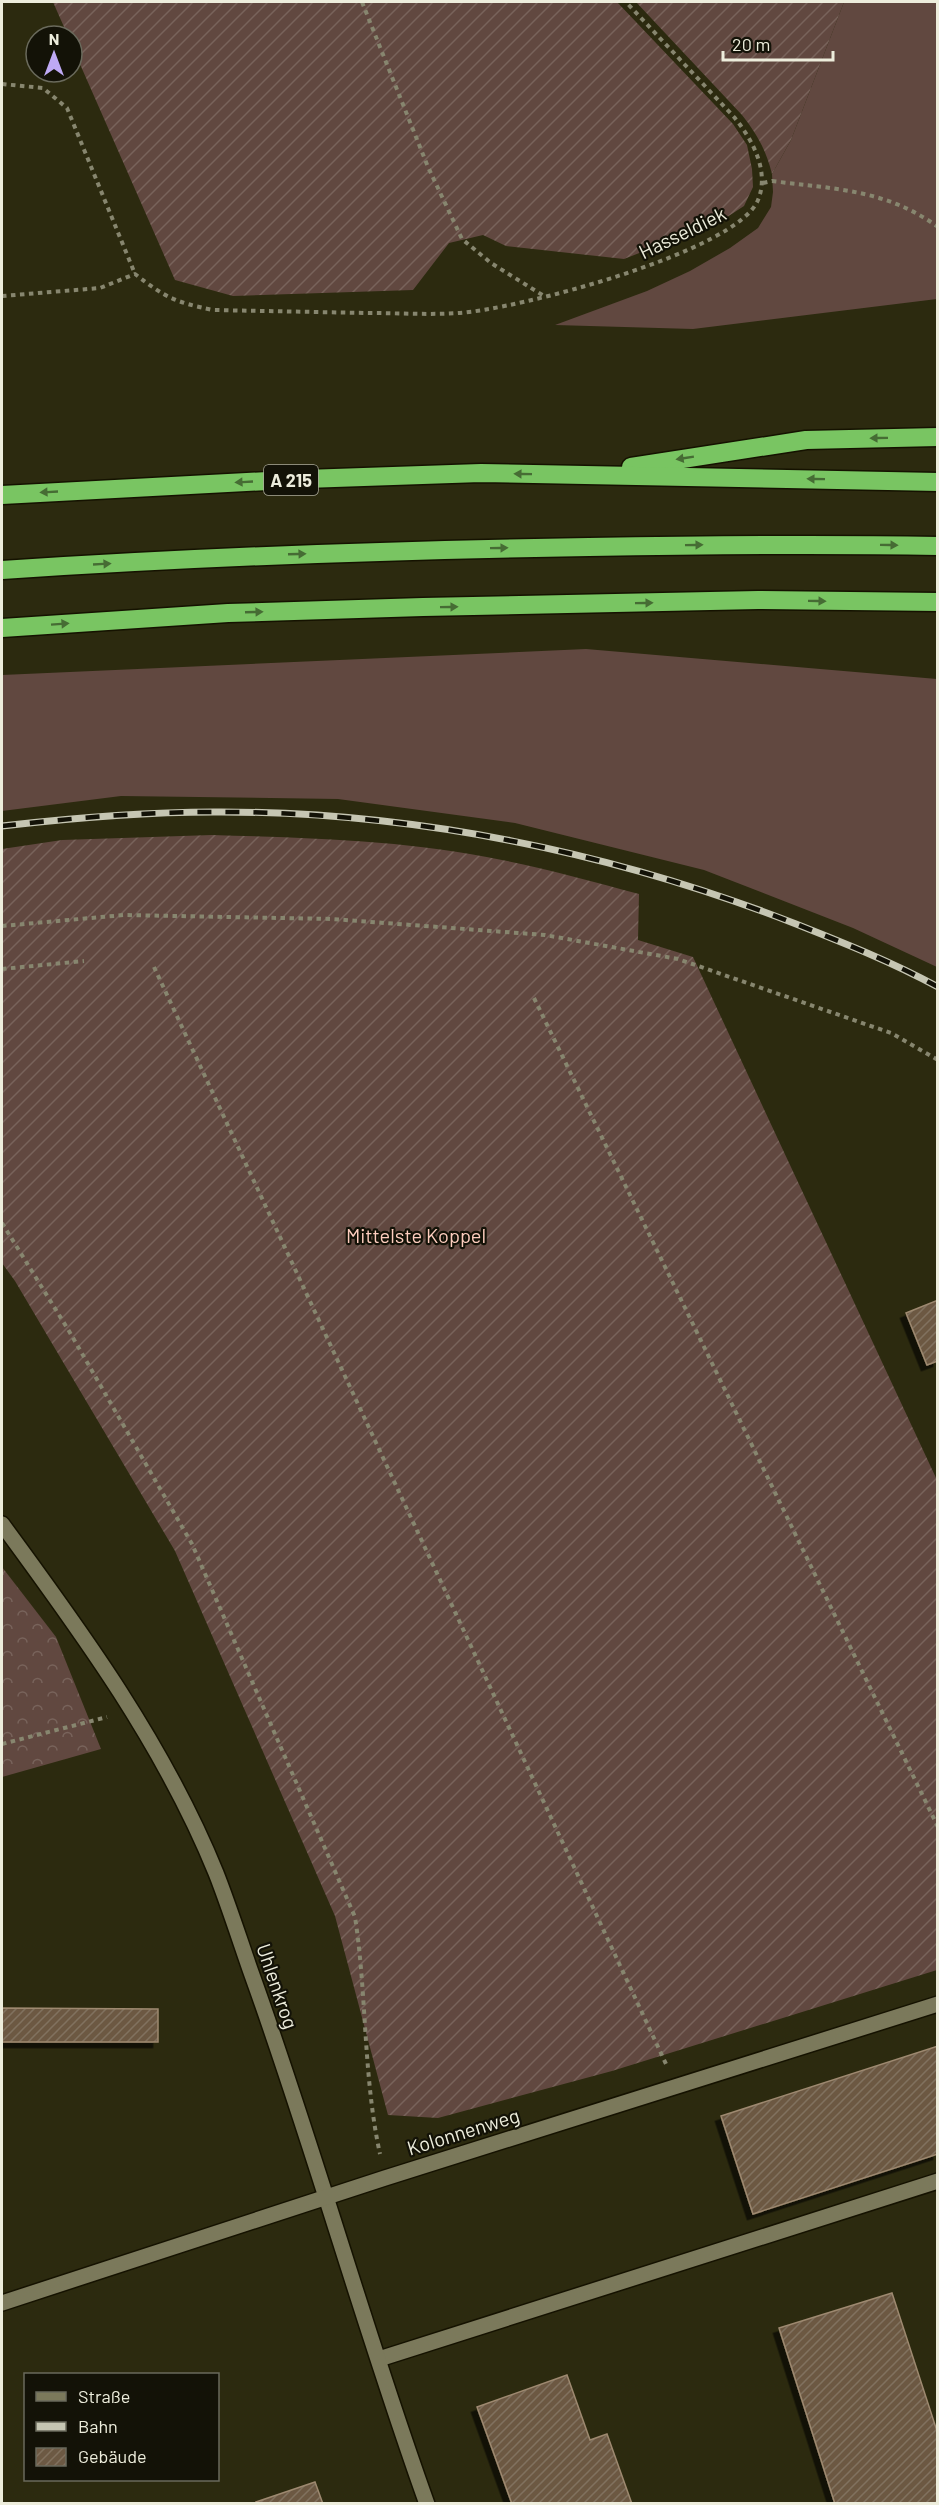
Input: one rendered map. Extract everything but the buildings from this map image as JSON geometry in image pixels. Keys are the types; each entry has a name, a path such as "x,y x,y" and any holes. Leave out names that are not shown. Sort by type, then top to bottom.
{"highway":[{"path":"581,474 806,440 938,437"},
{"name":"A 215","path":"2,495 305,479 481,473 938,482"},
{"path":"2,570 232,556 419,550 816,544 938,546"},
{"path":"2,628 228,613 400,608 758,600 938,602"}],"street":[{"name":"Uhlenkrog","path":"2,1524 78,1628 133,1710 172,1782 216,1872 272,2030 428,2504"},
{"name":"Kolonnenweg","path":"2,2303 385,2178 938,2004"},
{"path":"379,2359 938,2181"}],"path":[{"path":"362,2 428,167 462,239 490,263 544,297"},
{"path":"626,2 749,136 763,183 772,181 891,200 920,214 938,227"},
{"path":"2,84 43,88 67,108 135,274 100,288 2,296"},
{"name":"Hasseldiek","path":"135,274 163,296 213,310 460,313 544,297 658,263 726,231 747,215 758,201 763,183"},
{"path":"2,926 135,915 332,918 545,935 678,959 891,1033 938,1060"},
{"path":"2,969 84,961"},
{"path":"154,967 663,2057"},
{"path":"534,998 938,1827"},
{"path":"2,1223 69,1330 192,1544 355,1917 360,1953 372,2119 385,2178"},
{"path":"2,1744 133,1710"}],"green space":[{"path":"53,2 617,2 733,124 747,145 753,187 744,206 721,221 624,259 506,246 483,235 449,243 413,290 233,296 175,280 84,73 84,24 63,24"},
{"path":"636,2 844,2 791,140 772,174 760,143 742,115"},
{"path":"844,2 937,2 937,299 693,329 555,325 647,291 690,271 730,248 758,228 771,207 772,174 791,140"},
{"path":"586,649 937,679 937,967 853,928 704,870 515,823 338,799 121,796 2,811 2,675"},
{"name":"Mittelste Koppel","path":"212,835 394,844 466,853 536,867 639,894 638,940 693,957 937,1480 937,1970 612,2071 438,2118 388,2115 335,1916 175,1551 15,1281 2,1263 2,849 62,840"},
{"path":"2,1567 56,1637 101,1749 2,1777"}],"railway":[{"path":"2,826 81,818 214,812 363,819 437,828 583,857 726,898 850,946 938,987"}]}
